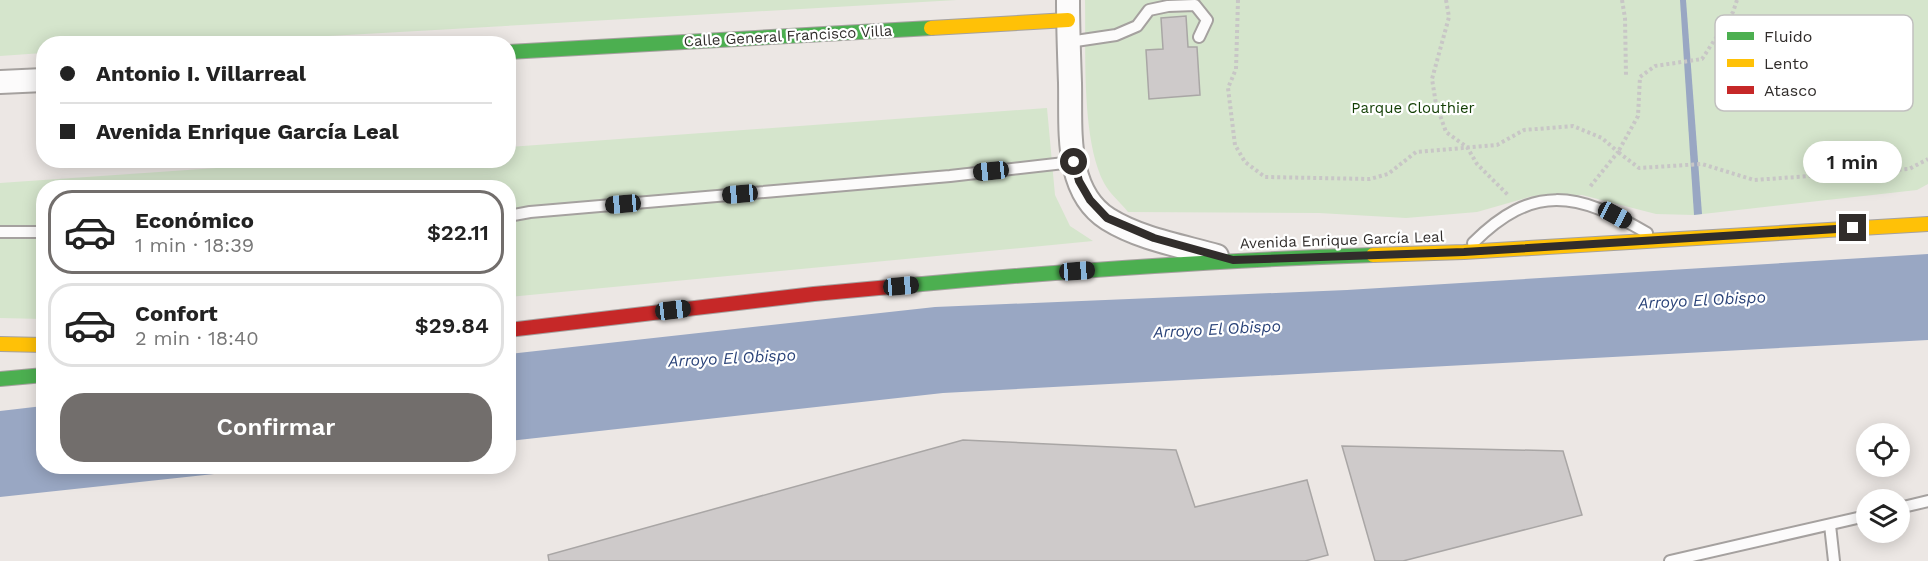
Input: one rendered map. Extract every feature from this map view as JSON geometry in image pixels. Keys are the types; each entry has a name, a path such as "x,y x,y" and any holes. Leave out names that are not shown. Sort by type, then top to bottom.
{"street":[{"name":"Calle General Francisco Villa","path":"516,52 1068,21"},
{"path":"1068,21 1071,144 1079,181 1090,200 1107,218 1154,238 1233,260"},
{"path":"0,82 36,80"},
{"name":"Avenida Enrique García Leal","path":"516,329 814,294 1032,274 1233,260 1464,252 1926,223"},
{"path":"0,344 36,345"},
{"path":"0,379 36,376"}],"lane":[{"path":"1068,21 1116,35 1137,26 1149,10 1168,6 1195,5 1207,20 1199,37"},
{"path":"516,215 950,176 1074,162"},
{"path":"1464,252 1500,219 1518,208 1533,202 1553,200 1578,203 1615,215 1658,239"},
{"path":"0,232 36,231"},
{"path":"1910,505 1928,501"},
{"path":"1670,561 1856,518"},
{"path":"1830,525 1834,561"}],"path":[{"path":"1238,0 1236,69 1228,88 1235,144 1245,162 1265,177 1370,179 1388,174 1416,152 1497,145 1524,130 1573,126 1602,138 1639,168 1702,164 1754,180 1909,169 1928,159"},
{"path":"1446,0 1449,17 1432,79 1436,104 1446,132 1467,147 1477,164 1507,192 1518,208"},
{"path":"1622,0 1625,18 1626,76"},
{"path":"1731,15 1737,0"},
{"path":"1578,203 1618,152 1638,116 1640,78 1655,66 1702,59 1715,39"}],"green space":[{"path":"0,0 957,0 330,36 36,36 36,53 0,56"},
{"name":"Parque Clouthier","path":"1085,0 1928,0 1928,184 1917,190 1694,215 1656,214 1582,195 1533,196 1477,212 1406,218 1319,213 1128,212 1109,191 1097,165 1088,119"},
{"path":"1047,108 1055,195 1070,226 1093,241 516,296 516,180 43,180 215,168 516,168 516,146"},
{"path":"36,180 36,319 0,318 0,183"}],"water":[{"path":"1680,0 1686,0 1702,214 1694,215"},
{"name":"Arroyo El Obispo","path":"1928,254 1928,340 943,393 516,440 516,353 935,307 1347,290"},
{"path":"36,407 36,474 214,474 0,497 0,411"}],"building":[{"path":"1186,16 1188,47 1197,47 1200,95 1149,99 1146,50 1163,49 1161,18"},
{"path":"963,440 1176,450 1195,507 1307,480 1328,555 1305,561 549,561 548,555"},
{"path":"1342,446 1563,451 1582,515 1403,561 1375,561"}],"traffic: fast":[{"path":"516,52 931,28"},
{"path":"911,285 1142,267 1373,255"},
{"path":"0,379 36,376"}],"traffic: slow":[{"path":"931,28 1068,20"},
{"path":"1373,255 1464,252 1928,224"},
{"path":"0,344 36,345"}],"traffic: jam":[{"path":"516,329 814,294 911,285"}],"route":[{"path":"1074,162 1079,181 1090,200 1107,218 1154,238 1233,260 1464,252 1853,228"}]}
